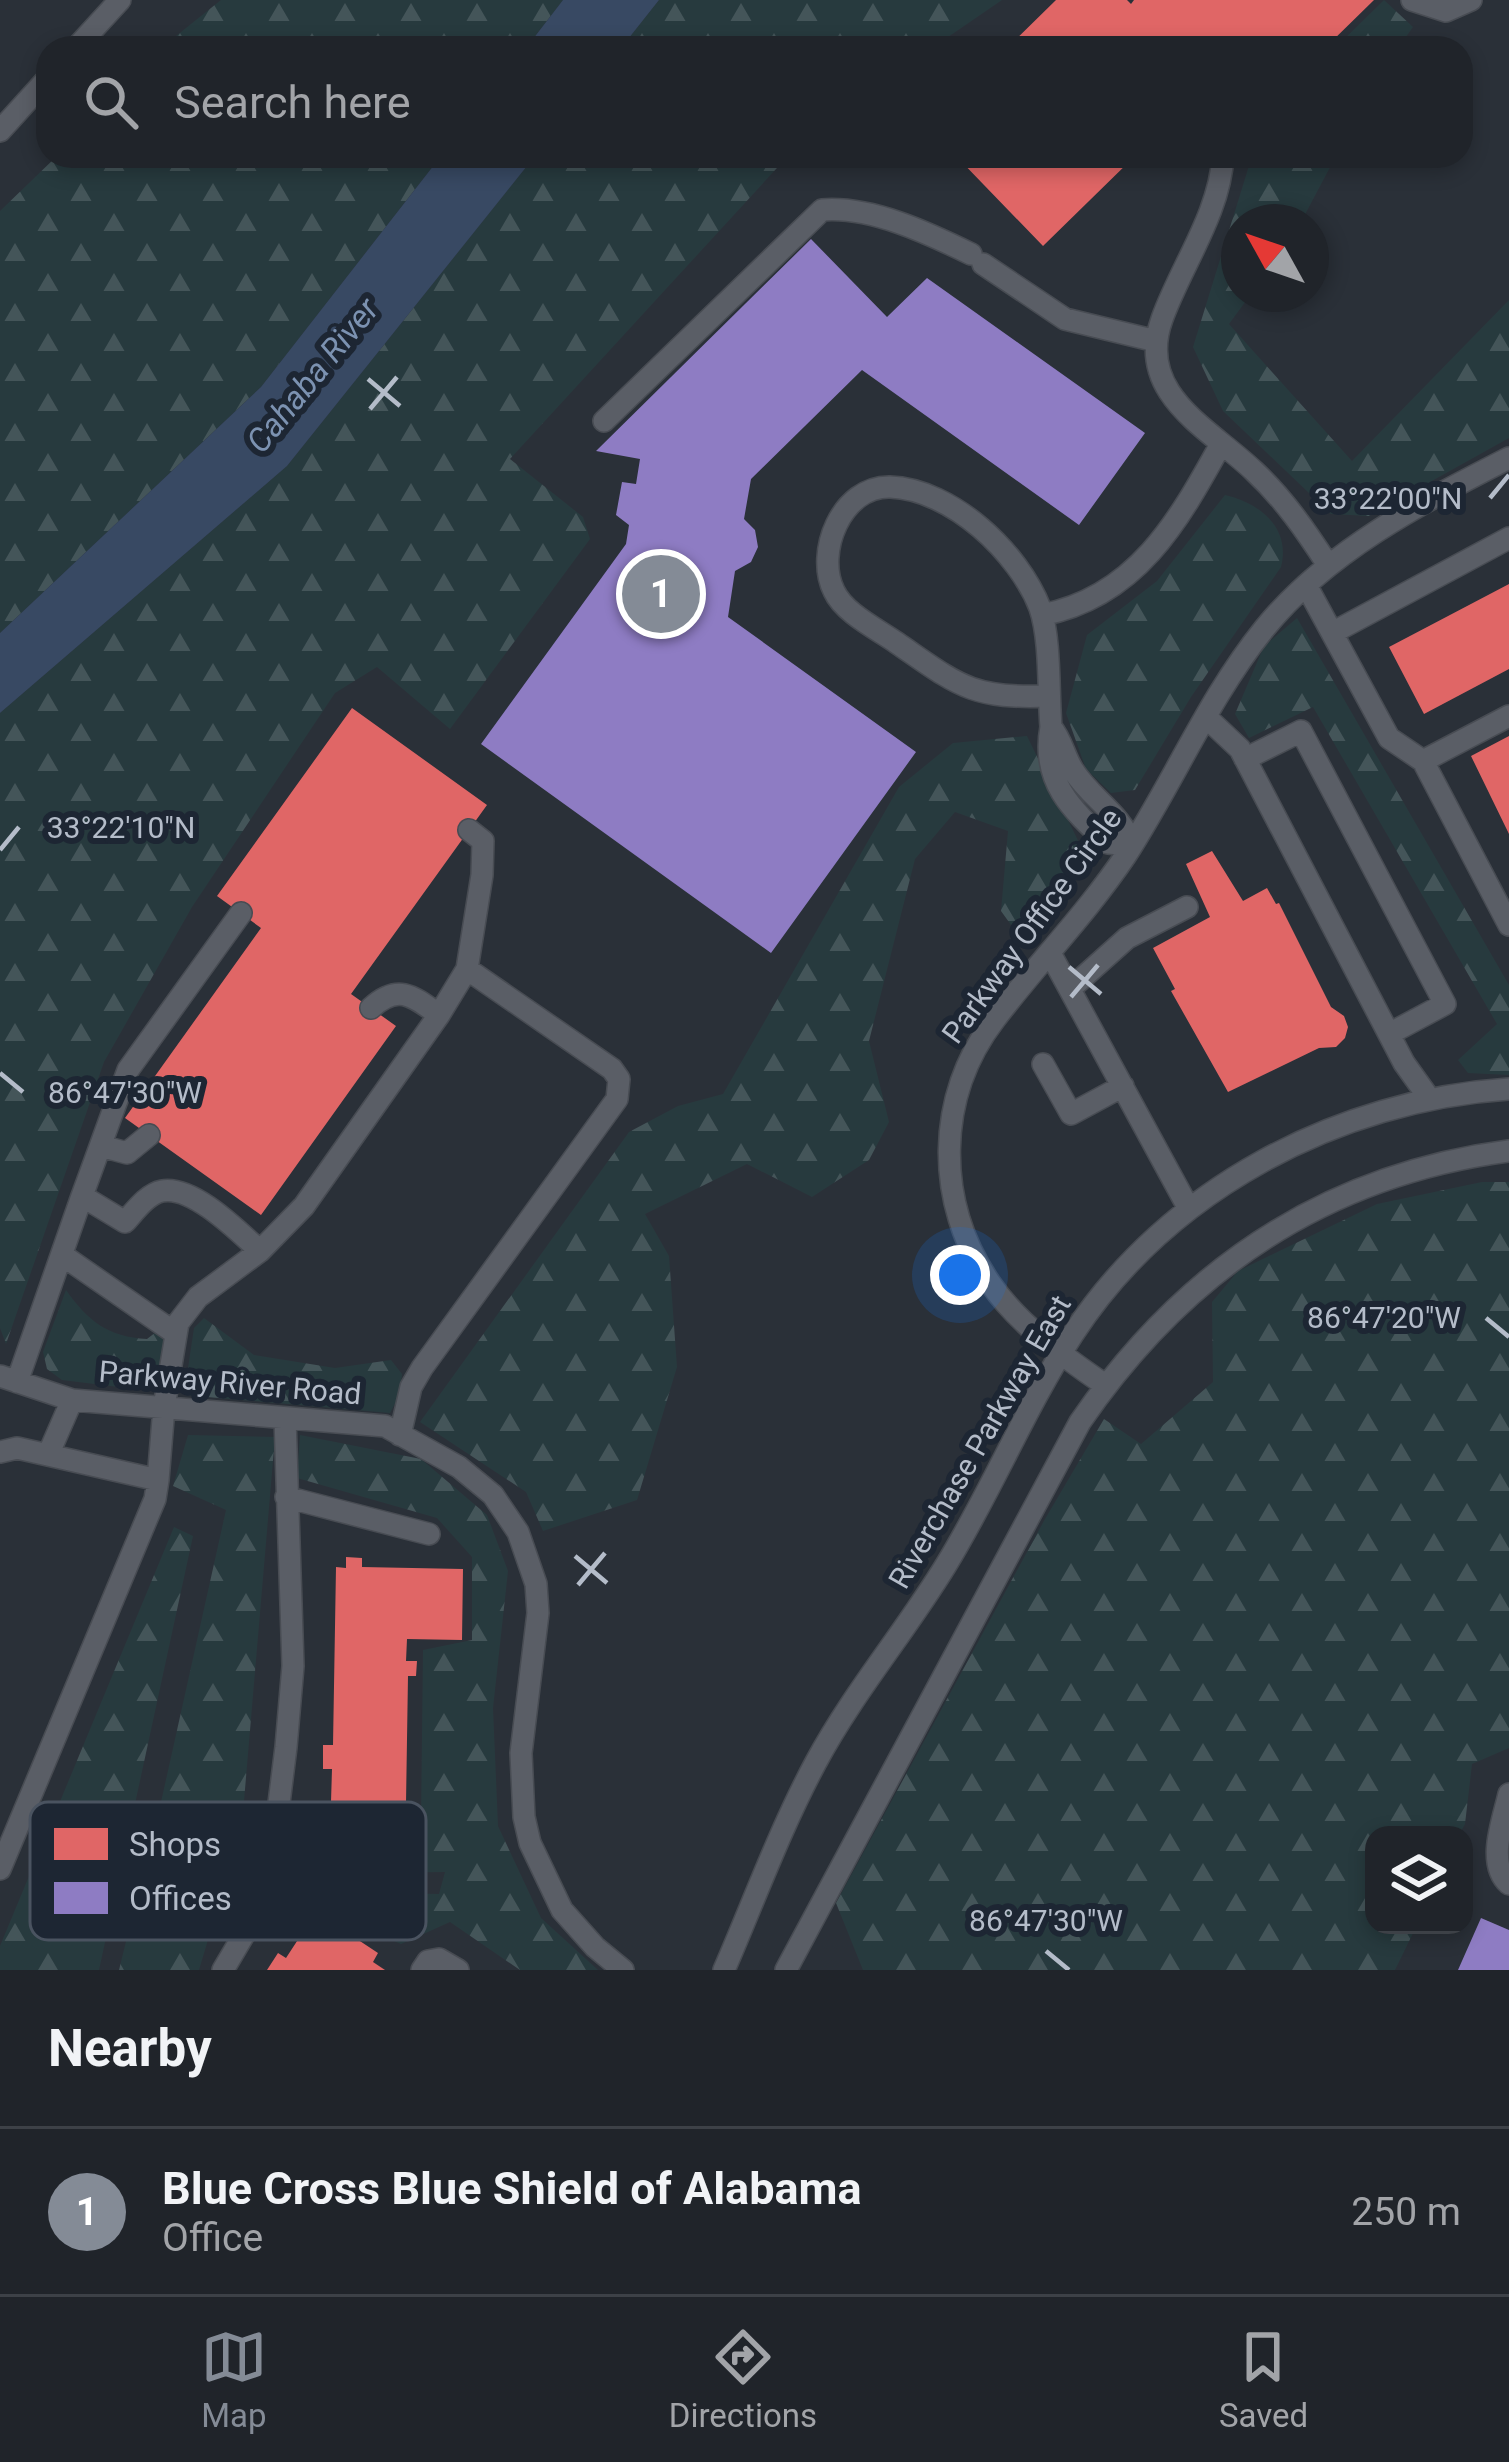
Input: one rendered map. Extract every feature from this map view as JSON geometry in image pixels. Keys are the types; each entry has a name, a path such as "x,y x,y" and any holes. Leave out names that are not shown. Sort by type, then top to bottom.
{"street":[{"path":"87,36 120,0"},
{"path":"1412,0 1446,10 1471,0"},
{"path":"0,131 36,91"},
{"path":"1221,168 1216,195 1161,322 1156,370 1175,404 1254,471 1298,518 1328,565"},
{"path":"604,421 822,210 841,208 891,223 977,259 1065,319 1156,341"},
{"path":"1042,615 1073,609 1109,592 1132,572 1168,530 1221,444"},
{"name":"Parkway Office Circle","path":"1106,1385 1022,1320 975,1259 955,1209 947,1158 955,1100 971,1056 1132,844 1263,630 1328,565 1369,536 1509,458"},
{"path":"1048,696 998,698 957,684 867,623 836,596 825,566 836,523 857,497 886,486 934,497 1001,544 1029,583 1042,615 1051,728 1072,769 1094,797 1124,822 1132,844"},
{"path":"1332,633 1509,538"},
{"path":"1306,585 1389,738 1423,761 1509,925"},
{"path":"1423,761 1509,716"},
{"path":"1207,718 1240,749 1389,1034 1429,1098"},
{"path":"1245,759 1301,731 1445,1004 1389,1034"},
{"path":"0,1869 155,1498 175,1333 186,1310 199,1297 260,1251 304,1206 440,1015 467,969 483,841 469,830"},
{"path":"1070,989 1126,938 1187,908"},
{"path":"9,1379 62,1255 128,1070 241,914"},
{"path":"1050,953 1190,1209"},
{"path":"400,1435 411,1388 422,1368 616,1099 619,1079 612,1069 467,969"},
{"path":"371,1008 384,996 398,992 410,994 440,1015"},
{"path":"1042,1064 1071,1114 1123,1086"},
{"name":"Riverchase Parkway East","path":"724,1970 816,1761 945,1568 1061,1352 1115,1280 1190,1209 1283,1149 1349,1122 1429,1098 1509,1089"},
{"path":"100,1146 127,1154 149,1135"},
{"path":"786,1970 1081,1421 1106,1385 1176,1306 1268,1234 1370,1184 1461,1157 1509,1151"},
{"path":"82,1196 125,1222 153,1195 164,1190 180,1192 222,1217 260,1251"},
{"path":"62,1255 175,1333"},
{"name":"Parkway River Road","path":"9,1379 71,1400 385,1426 459,1467 493,1495 518,1532 536,1584 538,1613 520,1753 527,1830 541,1871 562,1910 623,1970"},
{"path":"49,1455 71,1400"},
{"path":"278,1802 293,1666 285,1418"},
{"path":"0,1451 17,1448 158,1480"},
{"path":"286,1497 429,1534"},
{"path":"1509,1794 1496,1861 1509,1884"},
{"path":"223,1970 241,1940"},
{"path":"422,1970 428,1960 439,1959 458,1970"}],"green space":[{"path":"221,0 563,0 535,36 176,36"},
{"path":"659,0 1002,0 950,36 630,36"},
{"path":"1384,0 1413,27 1407,36 1347,36"},
{"path":"45,168 432,168 261,387 0,633 0,211"},
{"path":"525,168 777,168 510,459 583,517 590,539 450,729 377,667 335,693 192,907 104,1062 6,1344 0,1328 0,713 287,466"},
{"path":"1248,168 1330,168 1311,204 1237,204"},
{"path":"1221,256 1221,312 1238,312 1229,324 1352,461 1509,300 1509,438 1369,516 1331,514 1223,411 1193,347"},
{"path":"1225,495 1250,504 1270,519 1281,540 1281,567 1191,697 1135,790 1111,793 1086,769 1066,713 1087,635 1157,581"},
{"path":"1297,618 1509,985 1509,1075 1468,1073 1458,1060 1497,1024 1313,707 1249,738 1235,714 1264,646"},
{"path":"1027,736 1088,861 1026,946 1001,911 1008,831 955,812 915,859 869,1041 889,1122 869,1160 812,1197 747,1164 645,1214 669,1256 677,1367 637,1500 543,1531 526,1492 420,1422 629,1132 678,1106 723,1094 899,787 953,743"},
{"path":"1482,1182 1509,1182 1509,1748 1472,1764 1464,1826 1365,1826 1365,1934 1413,1934 1395,1970 863,1970 836,1903 1104,1419 1141,1444 1213,1382 1212,1302 1238,1271 1377,1204"},
{"path":"66,1290 91,1319 110,1331 133,1338 147,1339 156,1332 163,1336 160,1376 135,1389 62,1380 47,1369 43,1352"},
{"path":"204,1318 254,1355 335,1368 391,1360 402,1374 400,1394 390,1413 184,1395 194,1328"},
{"path":"188,1435 275,1437 244,1802 161,1802 226,1510 173,1486"},
{"path":"300,1435 421,1459 487,1515 508,1571 493,1708 498,1826 541,1918 598,1970 520,1970 450,1922 426,1933 426,1894 439,1894 445,1872 426,1872 426,1802 421,1802 423,1650 472,1640 472,1557 437,1518 297,1478"},
{"path":"174,1527 193,1536 135,1802 60,1802"},
{"path":"30,1874 30,1940 105,1940 99,1970 0,1970 0,1946"},
{"path":"126,1940 208,1940 199,1970 119,1970"}],"water":[{"path":"563,0 659,0 630,36 535,36"},
{"name":"Cahaba River","path":"432,168 525,168 287,466 0,713 0,633 261,387"}],"building: Shops":[{"path":"1056,0 1127,0 1131,4 1134,0 1374,0 1337,36 1019,36"},
{"path":"968,168 1123,168 1043,246"},
{"path":"1509,584 1509,669 1424,714 1389,647"},
{"path":"352,708 487,805 351,994 396,1026 261,1215 125,1118 261,928 217,896"},
{"path":"1509,736 1509,834 1471,756"},
{"path":"1212,851 1243,901 1267,888 1279,903 1331,1007 1344,1016 1348,1027 1336,1047 1319,1048 1228,1092 1171,991 1175,989 1153,948 1210,917 1186,864"},
{"path":"346,1557 362,1558 362,1567 463,1569 462,1640 407,1639 406,1661 417,1661 416,1676 408,1676 406,1802 331,1802 332,1769 323,1769 323,1745 333,1745 336,1567 346,1568"},
{"path":"298,1940 358,1940 378,1953 373,1962 385,1970 267,1970 278,1953 286,1958"}],"building: Offices":[{"path":"811,239 887,317 927,278 1145,433 1079,525 862,370 751,479 744,519 755,530 758,547 751,562 735,571 728,617 916,752 771,953 481,744 626,544 629,525 616,515 622,482 636,484 640,459 596,451"},
{"path":"1481,1918 1509,1930 1509,1970 1458,1970"}],"place":[{"name":"Blue Cross Blue Shield of Alabama","path":"661,594"}]}
